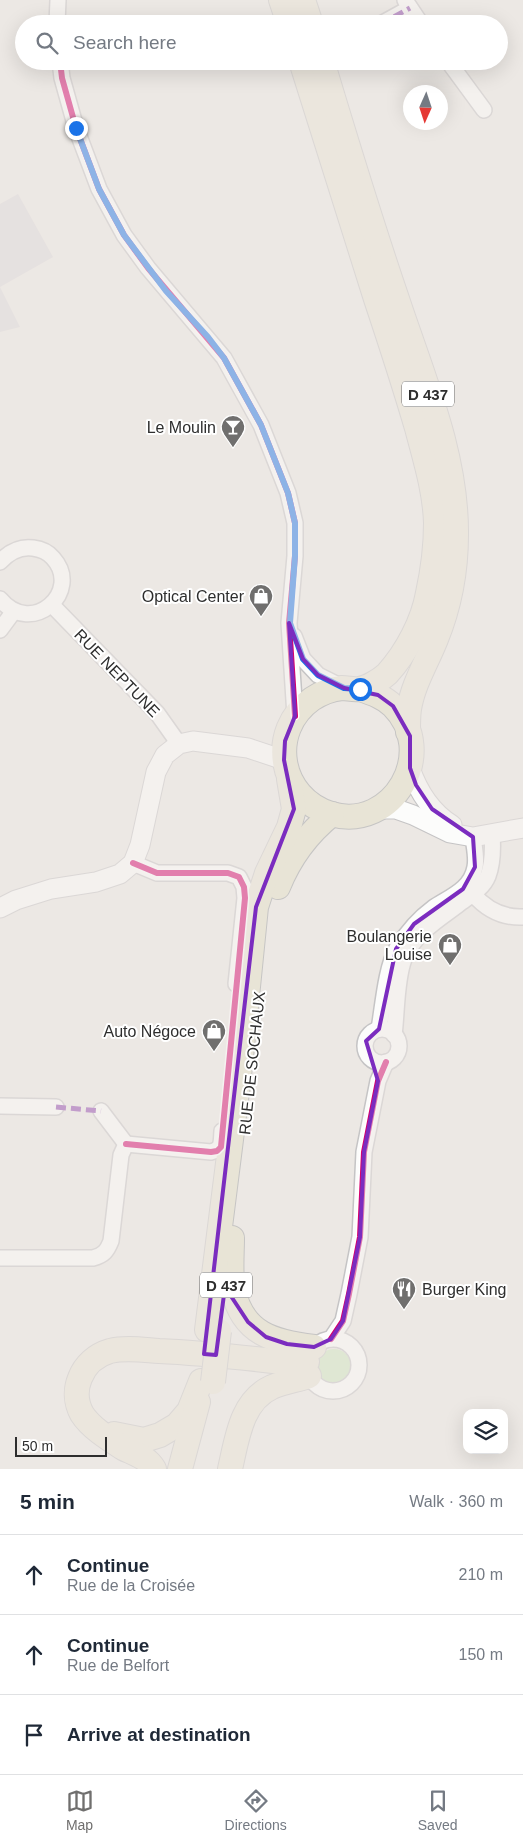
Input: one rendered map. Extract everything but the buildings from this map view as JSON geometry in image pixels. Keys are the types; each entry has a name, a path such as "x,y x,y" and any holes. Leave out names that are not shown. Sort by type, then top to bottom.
{"main road":[{"path":"281,0 286,15"},
{"path":"303,0 308,15"},
{"name":"D 437","path":"303,70 414,420 432,484 436,522 434,560 428,595 418,624 402,653 386,675 375,682 352,688"},
{"name":"D 437","path":"325,70 365,204 434,410 451,470 456,506 453,577 437,638 412,694 408,710 408,732"},
{"path":"352,688 378,695 393,706 404,722 412,752 410,768 405,781 388,802 362,814 347,816 332,814 314,806 299,794 286,769 284,741 292,722 304,705 316,696 330,690 352,688"},
{"name":"D 437","path":"193,1469 198,1455 213,1331 256,907 267,873 289,827 294,809 286,769"},
{"name":"RUE DE SOCHAUX","path":"213,1331 232,1238 250,1095 269,908 284,871 307,836 332,814"},
{"path":"232,1238 233,1288 238,1307 248,1322 266,1337 315,1356"},
{"path":"154,1469 148,1460 123,1447 96,1429 83,1415 76,1399 78,1384 83,1370 98,1356 111,1351 133,1349 292,1363 315,1356"},
{"path":"230,1469 248,1407 262,1393 315,1356"},
{"path":"96,1429 144,1440 160,1435 177,1425 189,1411 207,1382"},
{"name":"D 437","path":"180,1469 207,1382"}],"street":[{"path":"57,15 58,0"},
{"path":"393,15 407,4 415,15"},
{"path":"61,70 76,128 99,189 124,235 166,291 208,337 224,358 261,425 288,493 295,523 295,556 290,623 290,655 294,690 292,722 271,741 248,748"},
{"path":"455,70 484,110"},
{"path":"0,599 14,611 28,614 37,613 52,605 59,596 62,585 57,562 39,548 27,547 16,549 2,556"},
{"name":"RUE NEPTUNE","path":"52,605 157,713 179,744"},
{"path":"0,630 14,611"},
{"path":"290,623 303,659 318,675 352,688"},
{"path":"0,908 16,900 51,889 96,882 120,874 133,863 140,844 156,772 165,755 179,744 193,742 248,748 286,769"},
{"path":"410,768 416,785 432,809 446,821 473,837"},
{"path":"376,809 396,809 450,833 473,837 523,828"},
{"path":"394,1035 400,977 404,958 417,938 473,894 487,878 492,856 492,834"},
{"path":"379,1029 396,949 414,924 433,908 463,889 471,878 475,867 473,837"},
{"path":"101,1112 126,1144 211,1152 217,1151 221,1147 245,898 244,887 239,877 228,873 157,873 133,863"},
{"path":"473,894 480,902 492,910 505,916 523,918"},
{"path":"379,1029 390,1031 398,1040 398,1051 393,1058 380,1062 366,1052 366,1041 372,1032 379,1029"},
{"path":"344,1321 315,1356 313,1382 326,1391 338,1391 346,1388 353,1383 360,1367 359,1359 349,1344 344,1321 360,1237 364,1152 378,1082 380,1062"},
{"path":"0,1106 56,1107"},
{"path":"0,1258 93,1258 101,1256 107,1251 112,1241 121,1155 126,1144"},
{"path":"315,1356 338,1340 349,1344"}],"highlighted area":[{"path":"289,623 303,659 318,675 344,688 378,695 393,706 410,736 410,768 416,785 432,809 473,837 475,867 463,889 414,924 396,949 379,1029 366,1041 378,1081 364,1152 360,1237 343,1321 331,1339 314,1347 287,1344 266,1337 248,1322 225,1287 216,1355 204,1354 256,907 294,809 284,760 285,741 295,716"}],"shaded area":[{"path":"18,194 53,257 0,287 0,204"},
{"path":"0,287 20,327 0,332"}],"green space":[{"path":"334,1349 346,1354 351,1366 346,1378 334,1383 322,1378 317,1366 322,1354"}],"marked path":[{"path":"397,15 410,8"},
{"path":"56,1107 101,1111"}],"cycle path":[{"path":"61,70 76,128 99,189 124,235 148,268 224,358 261,425 288,493 295,523 295,556 289,623 295,716"},
{"path":"126,1144 211,1152 217,1151 221,1147 245,898 244,887 239,877 228,873 157,873 133,863"},
{"path":"331,1339 343,1321 349,1294 360,1237 364,1152 378,1081 386,1062"}],"place":[{"name":"Le Moulin","path":"233,448"},
{"name":"Optical Center","path":"261,617"},
{"name":"Boulangerie Louise","path":"450,966"},
{"name":"Auto Négoce","path":"214,1052"},
{"name":"Burger King","path":"404,1310"}],"route":[{"path":"76,128 99,189 124,235 166,291 208,337 224,358 261,425 288,493 295,523 295,556 290,623 303,659 318,675 344,688 360,689"}]}
